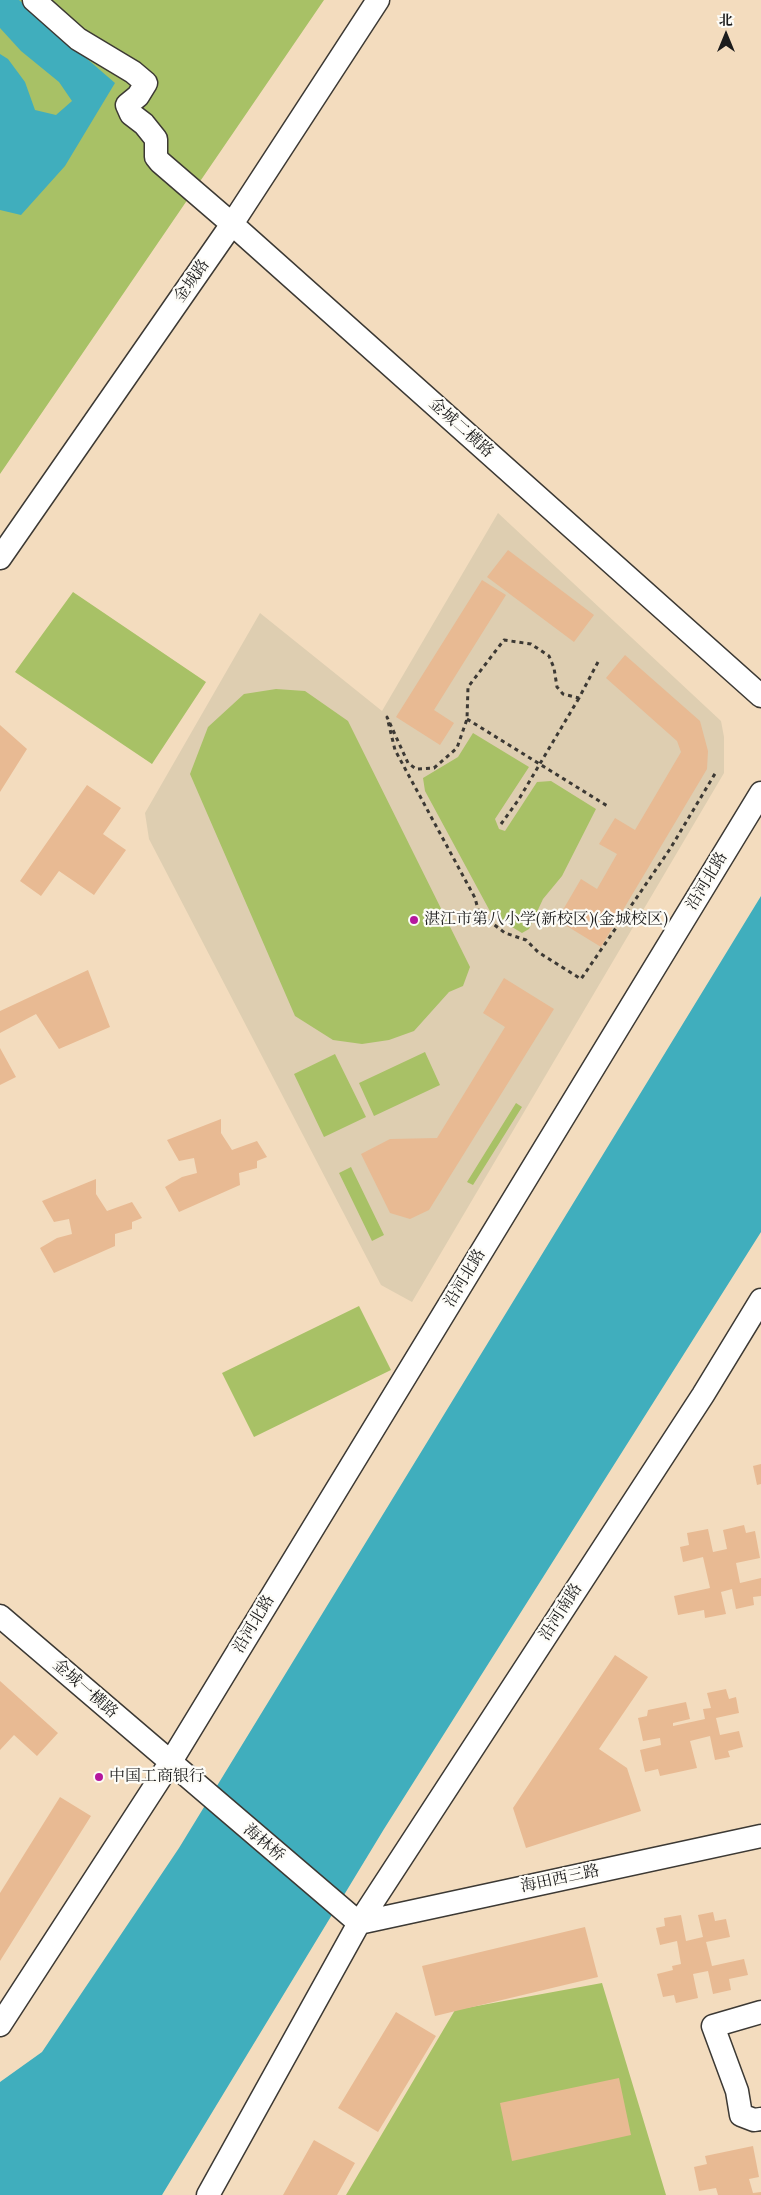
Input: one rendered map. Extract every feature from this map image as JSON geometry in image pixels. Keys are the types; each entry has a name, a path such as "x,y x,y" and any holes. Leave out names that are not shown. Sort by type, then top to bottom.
{"street":[{"name":"金城二横路","path":"34,0 78,39 133,72 146,83 138,96 127,105 131,114 144,124 156,139 156,157 160,162 761,696"},
{"name":"金城路","path":"0,558 232,224 378,0"},
{"name":"沿河北路","path":"0,2025 170,1763 761,793"},
{"name":"沿河南路","path":"208,2195 359,1923 698,1404 761,1300"},
{"name":"金城一横路","path":"0,1616 170,1763"},
{"name":"海林桥","path":"170,1763 359,1923"},
{"name":"海田西三路","path":"359,1923 761,1836"},
{"path":"761,2012 714,2026 737,2091 741,2115 754,2120 761,2119"}],"path":[{"path":"579,698 563,694 557,687 554,668 549,656 531,644 504,640 468,687 465,709 467,719 457,748 434,768 416,769 408,763 387,717 395,750 475,898 479,914 505,933 526,940 538,952 581,979 670,848 716,772"},
{"path":"501,824 519,799 579,698 598,662"},
{"path":"467,719 609,807"}],"shaded area":[{"name":"湛江市第八小学(新校区)(金城校区)","path":"498,513 721,721 724,737 724,773 412,1302 381,1285 149,839 145,813 260,613 382,711"}],"green space":[{"path":"0,0 324,0 0,474"},
{"path":"73,592 206,682 152,764 15,672"},
{"path":"276,689 305,691 348,721 470,967 463,986 449,992 414,1031 389,1040 362,1044 333,1040 295,1016 190,774 208,727 244,694"},
{"path":"473,733 529,767 495,819 499,829 505,831 537,782 551,781 596,809 562,876 543,899 529,929 522,933 492,915 425,791 423,778 458,757"},
{"path":"425,1052 440,1085 374,1116 359,1083"},
{"path":"335,1054 366,1117 324,1137 294,1074"},
{"path":"516,1103 522,1107 473,1185 467,1182"},
{"path":"351,1167 384,1235 372,1241 339,1173"},
{"path":"359,1306 391,1370 254,1437 222,1373"},
{"path":"602,1983 666,2195 346,2195 455,2010"}],"water":[{"path":"0,0 19,0 115,83 65,166 21,215 0,210 0,54 8,59 25,82 35,110 56,115 72,101 59,82 21,51 0,28"},
{"path":"761,896 761,1232 384,1829 162,2195 0,2195 0,2082 42,2052 179,1848"}],"building":[{"path":"508,550 594,615 574,642 487,577"},
{"path":"482,580 506,595 434,710 454,723 440,745 396,717"},
{"path":"625,655 700,721 708,751 707,769 601,947 557,920 581,879 597,889 617,854 599,844 615,818 635,830 681,752 677,741 606,678"},
{"path":"0,725 27,749 0,792"},
{"path":"87,785 121,808 103,834 126,850 94,895 59,871 41,896 20,881"},
{"path":"88,970 110,1027 59,1049 36,1014 0,1033 0,1011"},
{"path":"504,978 554,1009 429,1210 410,1219 390,1213 361,1154 390,1139 437,1138 505,1027 483,1013"},
{"path":"0,1048 16,1077 0,1085"},
{"path":"221,1119 221,1133 232,1150 257,1141 267,1157 257,1161 257,1168 239,1173 240,1185 179,1212 165,1187 182,1177 197,1173 194,1158 179,1161 167,1140"},
{"path":"96,1179 96,1194 107,1211 132,1202 142,1218 132,1222 132,1229 115,1234 115,1246 54,1273 40,1248 57,1238 72,1234 69,1219 54,1222 42,1201"},
{"path":"761,1464 761,1484 757,1485 753,1466"},
{"path":"744,1525 746,1533 755,1531 760,1558 736,1563 740,1583 761,1578 761,1596 753,1597 754,1605 736,1609 732,1589 721,1592 726,1614 705,1618 704,1610 678,1615 674,1596 710,1588 703,1557 683,1562 680,1547 689,1545 687,1533 708,1529 713,1552 727,1549 723,1530"},
{"path":"615,1655 648,1677 599,1749 627,1768 641,1811 526,1848 513,1808"},
{"path":"0,1681 58,1733 37,1756 14,1735 0,1750"},
{"path":"726,1689 729,1699 736,1697 739,1713 716,1718 720,1735 739,1731 743,1747 728,1751 730,1757 715,1760 710,1736 690,1741 697,1768 660,1776 658,1769 645,1772 640,1750 661,1745 660,1738 643,1741 638,1718 647,1716 648,1710 686,1702 690,1719 673,1723 673,1726 705,1719 703,1709 711,1708 707,1693"},
{"path":"60,1797 91,1816 0,1961 0,1893"},
{"path":"713,1912 715,1921 726,1919 730,1937 706,1942 712,1966 744,1959 748,1975 729,1979 731,1990 713,1994 708,1971 693,1974 698,1998 676,2003 674,1995 663,1997 657,1974 673,1970 672,1966 681,1964 677,1941 660,1945 656,1928 665,1926 664,1918 681,1915 686,1941 703,1937 698,1915"},
{"path":"585,1927 598,1977 435,2016 422,1966"},
{"path":"396,2012 436,2036 378,2132 338,2108"},
{"path":"619,2078 631,2135 512,2161 500,2103"},
{"path":"314,2140 355,2163 337,2195 283,2195"},
{"path":"753,2146 759,2177 749,2179 753,2193 761,2192 761,2195 718,2195 716,2188 699,2191 694,2167 707,2164 705,2156"}],"place":[{"name":"湛江市第八小学(新校区)(金城校区)","path":"414,920"},
{"name":"中国工商银行","path":"99,1777"}]}
